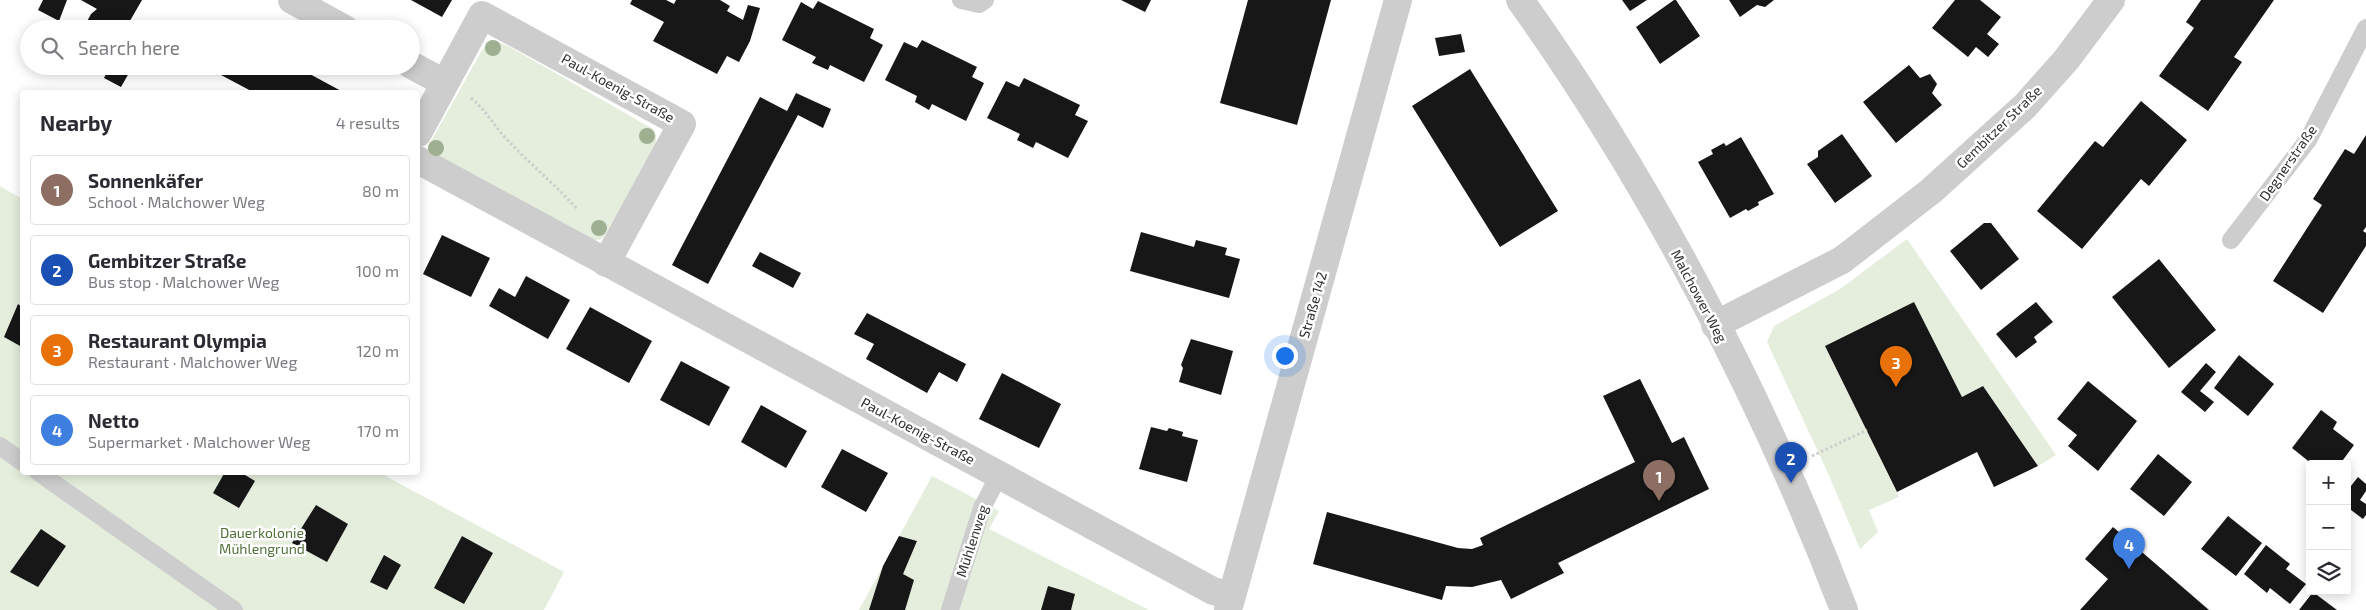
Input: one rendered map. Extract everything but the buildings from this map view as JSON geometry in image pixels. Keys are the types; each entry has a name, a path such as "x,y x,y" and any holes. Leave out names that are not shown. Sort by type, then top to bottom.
{"street":[{"path":"292,0 329,20"},
{"name":"Straße 142","path":"1230,603 1398,0"},
{"name":"Malchower Weg","path":"1520,0 1558,53 1621,156 1681,260 1780,458 1844,610"},
{"name":"Gembitzer Straße","path":"1715,326 1842,260 1931,191 2025,106 2066,60 2111,0"},
{"name":"Paul-Koenig-Straße","path":"420,129 482,14 682,124 606,263"},
{"path":"420,70 445,83"},
{"name":"Paul-Koenig-Straße","path":"420,161 1213,591 1230,603"}],"lane":[{"path":"961,0 979,4 985,0"},
{"name":"Degnerstraße","path":"2231,240 2308,140 2366,28"},
{"path":"0,446 20,461"},
{"path":"42,475 234,610"},
{"name":"Mühlenweg","path":"950,610 982,508 999,475"}],"path":[{"path":"445,83 464,93 485,110 501,132 558,187 578,210"},
{"path":"1810,460 1814,454 1866,430"}],"green space":[{"path":"492,40 510,47 653,129 656,135 656,145 603,238 595,241 430,152 430,143 481,52 487,43"},
{"name":"Dauerkolonie Mühlengrund","path":"0,186 20,198 20,475 384,475 564,572 544,610 0,610"},
{"path":"1907,239 2056,455 2038,466 1983,386 1962,397 1914,302 1825,346 1899,497 1869,510 1878,532 1860,549 1827,471 1767,342 1774,326 1840,289"},
{"path":"932,476 999,511 989,529 1149,610 859,610"}],"place":[{"name":"Restaurant Olympia","path":"1896,387"},
{"name":"Gembitzer Straße","path":"1791,483"},
{"name":"Sonnenkäfer","path":"1659,501"},
{"name":"Netto","path":"2129,569"}]}
